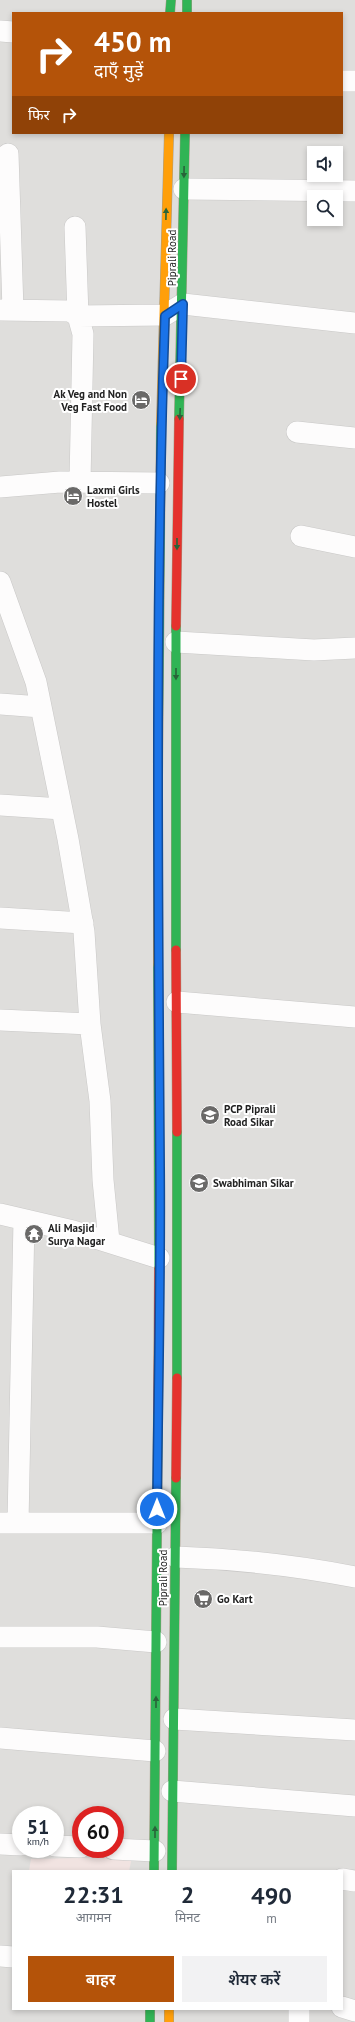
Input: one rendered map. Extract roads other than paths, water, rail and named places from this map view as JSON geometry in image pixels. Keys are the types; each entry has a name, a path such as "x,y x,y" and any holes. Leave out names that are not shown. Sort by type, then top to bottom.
{"main road":[{"path":"170,0 170,12"},
{"path":"187,12 188,0"},
{"path":"155,1861 160,1169 158,992 159,483 165,316 169,134"},
{"name":"Piprali Road","path":"172,1870 176,1557 177,500 183,304 185,134"},
{"path":"150,2010 150,2022"},
{"path":"169,2010 169,2022"}],"street":[{"path":"0,31 12,32"},
{"path":"343,81 355,81"},
{"path":"8,154 5,240 6,310 70,311 78,316 165,316 183,304 355,323"},
{"path":"184,189 355,191"},
{"path":"75,227 78,316 83,334 80,482"},
{"path":"298,432 355,438"},
{"path":"0,488 80,482 159,483"},
{"path":"301,536 355,547"},
{"path":"1,588 36,682 62,809 83,923 90,1024 100,1101 103,1180 109,1241"},
{"path":"176,642 314,650 355,648"},
{"path":"0,704 41,707"},
{"path":"0,805 62,809"},
{"path":"0,918 83,923"},
{"path":"177,1002 355,1017"},
{"path":"0,1020 90,1024"},
{"path":"0,1214 109,1241 159,1258"},
{"path":"24,1220 9,1523 157,1523"},
{"path":"176,1557 221,1558 292,1565 355,1577"},
{"path":"0,1638 97,1637 156,1642"},
{"path":"174,1719 355,1730"},
{"path":"0,1738 156,1751"},
{"path":"172,1790 355,1806"},
{"path":"0,1844 12,1845"},
{"path":"124,1852 155,1861"},
{"path":"343,1879 355,1881"},
{"path":"0,1956 12,1957"},
{"path":"343,2007 355,2011"},
{"path":"299,2010 299,2022"}],"place":[{"name":"Ak Veg and Non Veg Fast Food","path":"141,400"},
{"name":"Laxmi Girls Hostel","path":"73,496"},
{"name":"PCP Piprali Road Sikar","path":"210,1115"},
{"name":"Swabhiman Sikar","path":"199,1183"},
{"name":"Ali Masjid Surya Nagar","path":"34,1234"},
{"name":"Go Kart","path":"203,1599"}]}
